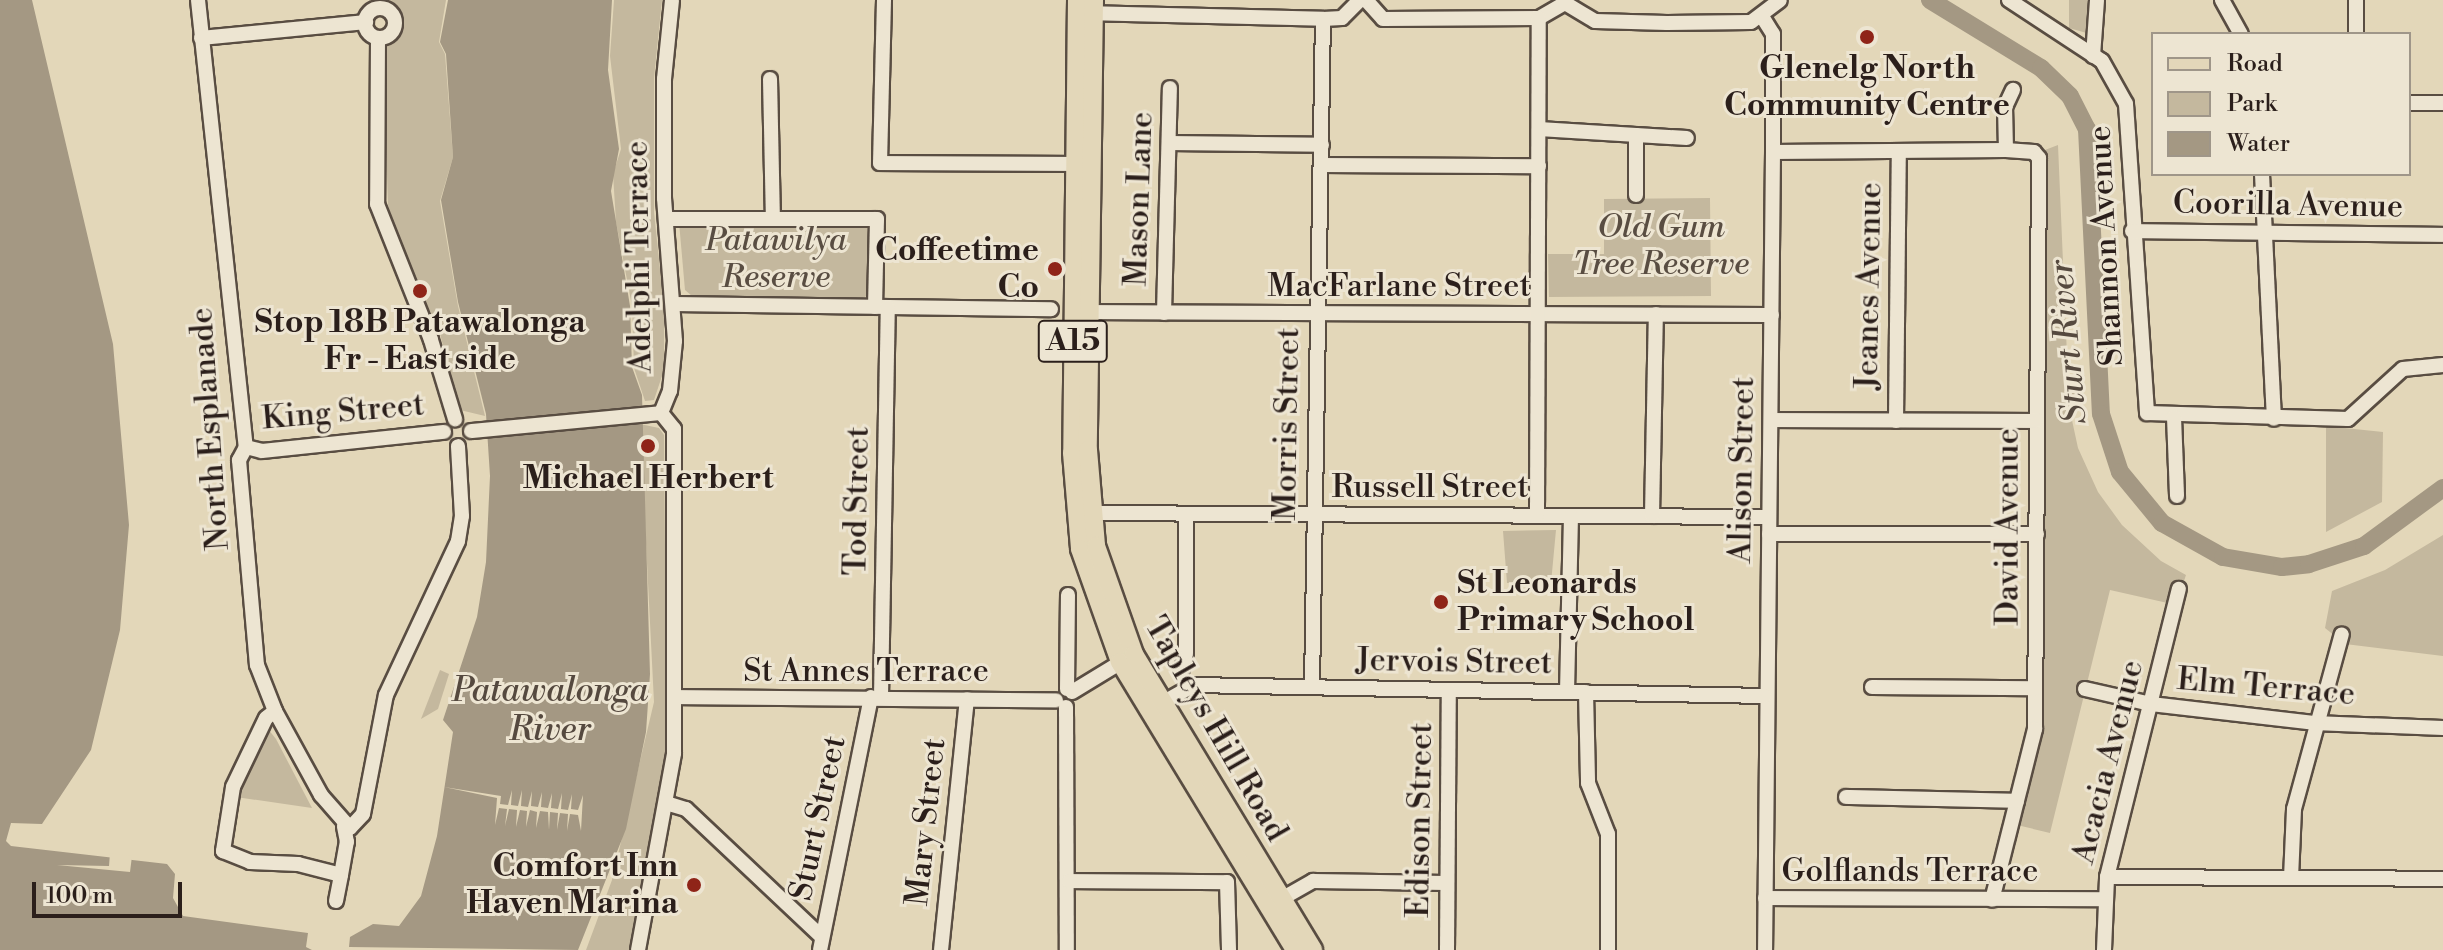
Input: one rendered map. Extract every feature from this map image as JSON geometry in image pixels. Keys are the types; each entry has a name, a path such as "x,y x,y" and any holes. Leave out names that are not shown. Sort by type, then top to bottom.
{"main road":[{"name":"Tapleys Hill Road","path":"1085,6 1075,164 1091,513 1104,577 1127,658"},
{"name":"Tapleys Hill Road","path":"1085,6 1082,312 1075,512 1090,589 1127,658 1274,903 1295,950"},
{"name":"Tapleys Hill Road","path":"1274,903 1313,950"}],"street":[{"name":"North Esplanade","path":"198,0 246,447 239,460 257,665 275,711 349,830"},
{"name":"Adelphi Terrace","path":"638,950 666,803 675,697 674,429 654,413 673,369 674,304 666,219 664,79 672,0"},
{"path":"884,0 880,163 1075,164"},
{"path":"1085,6 1323,19 1342,18 1363,0 1383,19 1539,18 1564,2 1595,21 1751,22 1763,18 1780,0"},
{"name":"Shannon Avenue","path":"2009,0 2102,61 2126,104 2142,401 2152,416 2174,417"},
{"path":"2093,56 2097,0"},
{"path":"2222,0 2240,32"},
{"path":"2356,0 2356,32"},
{"path":"201,38 366,22 381,4 393,15 395,24 391,33 378,38"},
{"path":"1537,515 1539,18"},
{"name":"Alison Street","path":"1763,18 1773,34 1765,950"},
{"name":"Morris Street","path":"1312,686 1323,19"},
{"path":"366,22 378,38 377,204 431,340 455,419"},
{"path":"666,219 773,217 770,79"},
{"name":"Mason Lane","path":"1164,313 1170,88"},
{"path":"1773,152 2006,150 2005,107 2013,90"},
{"path":"2411,103 2443,103"},
{"path":"1539,129 1687,138"},
{"path":"1636,135 1636,195"},
{"path":"1169,143 1322,145"},
{"name":"David Avenue","path":"1992,900 2035,729 2040,165 2034,152 2006,150"},
{"name":"Jeanes Avenue","path":"1896,421 1899,152"},
{"path":"1322,165 1539,166"},
{"path":"2262,176 2274,419"},
{"name":"Tod Street","path":"773,217 877,219 881,307 876,697"},
{"name":"Coorilla Avenue","path":"2132,231 2443,235"},
{"path":"674,304 1051,309"},
{"name":"MacFarlane Street","path":"1082,312 1772,315"},
{"path":"1652,516 1656,314"},
{"path":"2177,496 2174,417 2355,417 2403,369 2443,365"},
{"path":"455,419 463,420 475,430 654,413"},
{"path":"455,419 444,432 446,440 458,446"},
{"path":"1771,420 2037,421"},
{"path":"458,446 468,441 475,430"},
{"name":"King Street","path":"246,447 262,451 444,432"},
{"path":"336,901 349,830 369,780 386,695 458,541 462,516 458,446"},
{"name":"Russell Street","path":"1091,513 1186,516 1768,517"},
{"path":"1182,669 1186,653 1186,516"},
{"path":"1567,692 1571,516"},
{"path":"1769,534 2037,534"},
{"name":"Acacia Avenue","path":"2104,950 2103,899 2107,877 2179,589"},
{"path":"1067,950 1069,881 1065,697 1068,595"},
{"path":"2291,878 2294,809 2314,723 2342,634"},
{"path":"1065,697 1127,658"},
{"name":"Jervois Street","path":"1156,706 1194,685 1765,696"},
{"path":"1872,687 2035,688"},
{"name":"Elm Terrace","path":"2085,689 2151,704 2314,723 2443,728"},
{"name":"Edison Street","path":"1447,950 1449,691"},
{"path":"1586,692 1588,783 1608,834 1608,950"},
{"name":"St Annes Terrace","path":"675,697 1065,697"},
{"name":"Sturt Street","path":"821,944 876,697"},
{"name":"Mary Street","path":"941,950 967,699"},
{"path":"275,711 243,761 222,834 223,851 250,862 298,864 341,875"},
{"path":"1846,797 2017,801"},
{"path":"666,803 686,809 821,944"},
{"path":"2107,877 2443,879"},
{"path":"1069,881 1227,882 1230,895 1229,950"},
{"path":"1274,903 1313,881 1446,883"},
{"name":"Golflands Terrace","path":"1765,898 2103,899"}],"green space":[{"path":"391,0 446,0 439,42 445,54 453,157 440,201 458,306 485,416 460,410 439,330 405,259 388,205 383,52 400,23"},
{"path":"614,0 662,0 654,78 654,212 664,307 664,370 654,400 645,401 634,368 632,306 616,222 613,174 621,149 610,56"},
{"path":"2069,0 2090,0 2090,34 2069,28"},
{"path":"2058,145 2068,379 2084,394 2070,411 2078,448 2098,492 2122,525 2161,561 2186,575 2184,581 2171,582 2172,604 2110,590 2050,833 2017,825 2041,731 2045,150"},
{"name":"Old Gum Tree Reserve","path":"1710,198 1711,296 1549,297 1548,254 1604,254 1604,199"},
{"name":"Patawilya Reserve","path":"679,222 867,225 870,294 863,298 692,296 685,290"},
{"path":"640,424 659,428 664,435 667,771 630,950 586,950 612,880 654,702"},
{"path":"2326,426 2383,432 2382,502 2326,532"},
{"path":"1556,530 1551,583 1507,583 1503,531"},
{"path":"2443,535 2443,656 2345,644 2325,628 2332,591 2385,570"},
{"path":"440,670 449,674 438,709 421,719"},
{"path":"268,729 276,739 312,808 236,797"}],"water":[{"path":"0,0 32,0 113,344 129,525 120,630 91,750 42,824 11,823 6,841 11,846 167,864 175,874 173,898 183,916 308,933 306,947 312,950 0,950"},
{"name":"Patawalonga River","path":"448,0 612,0 608,70 619,149 611,191 630,306 632,367 642,395 650,674 646,732 626,829 578,950 349,947 350,937 373,924 399,926 421,896 437,836 453,732 443,720 477,617 486,562 490,476 486,414 458,302 441,200 453,157 446,54 440,42"}],"pier":[{"path":"444,787 501,796 500,804 508,805 512,790 511,805 518,806 522,790 521,806 528,807 532,791 531,806 538,807 542,792 541,807 548,808 552,793 551,808 558,809 562,793 561,809 568,810 572,794 571,809 578,810 583,795 581,831 578,815 570,814 567,831 568,814 560,813 557,830 558,813 550,812 549,830 548,812 540,811 536,828 537,812 530,810 526,827 527,811 520,810 516,827 517,810 509,809 505,826 507,809 499,808 495,825 497,798"},
{"path":"110,853 132,856 130,872 57,865 109,866"}],"waterway":[{"name":"Sturt River","path":"1930,0 2041,68 2070,96 2087,129 2101,414 2120,472 2162,523 2223,557 2282,567 2309,564 2364,546 2443,488"}],"place":[{"name":"Glenelg North Community Centre","path":"1867,37"},
{"name":"Coffeetime Co","path":"1055,269"},
{"name":"Stop 18B Patawalonga Fr - East side","path":"420,291"},
{"name":"Michael Herbert","path":"648,446"},
{"name":"St Leonards Primary School","path":"1441,602"},
{"name":"Comfort Inn Haven Marina","path":"694,885"}]}
